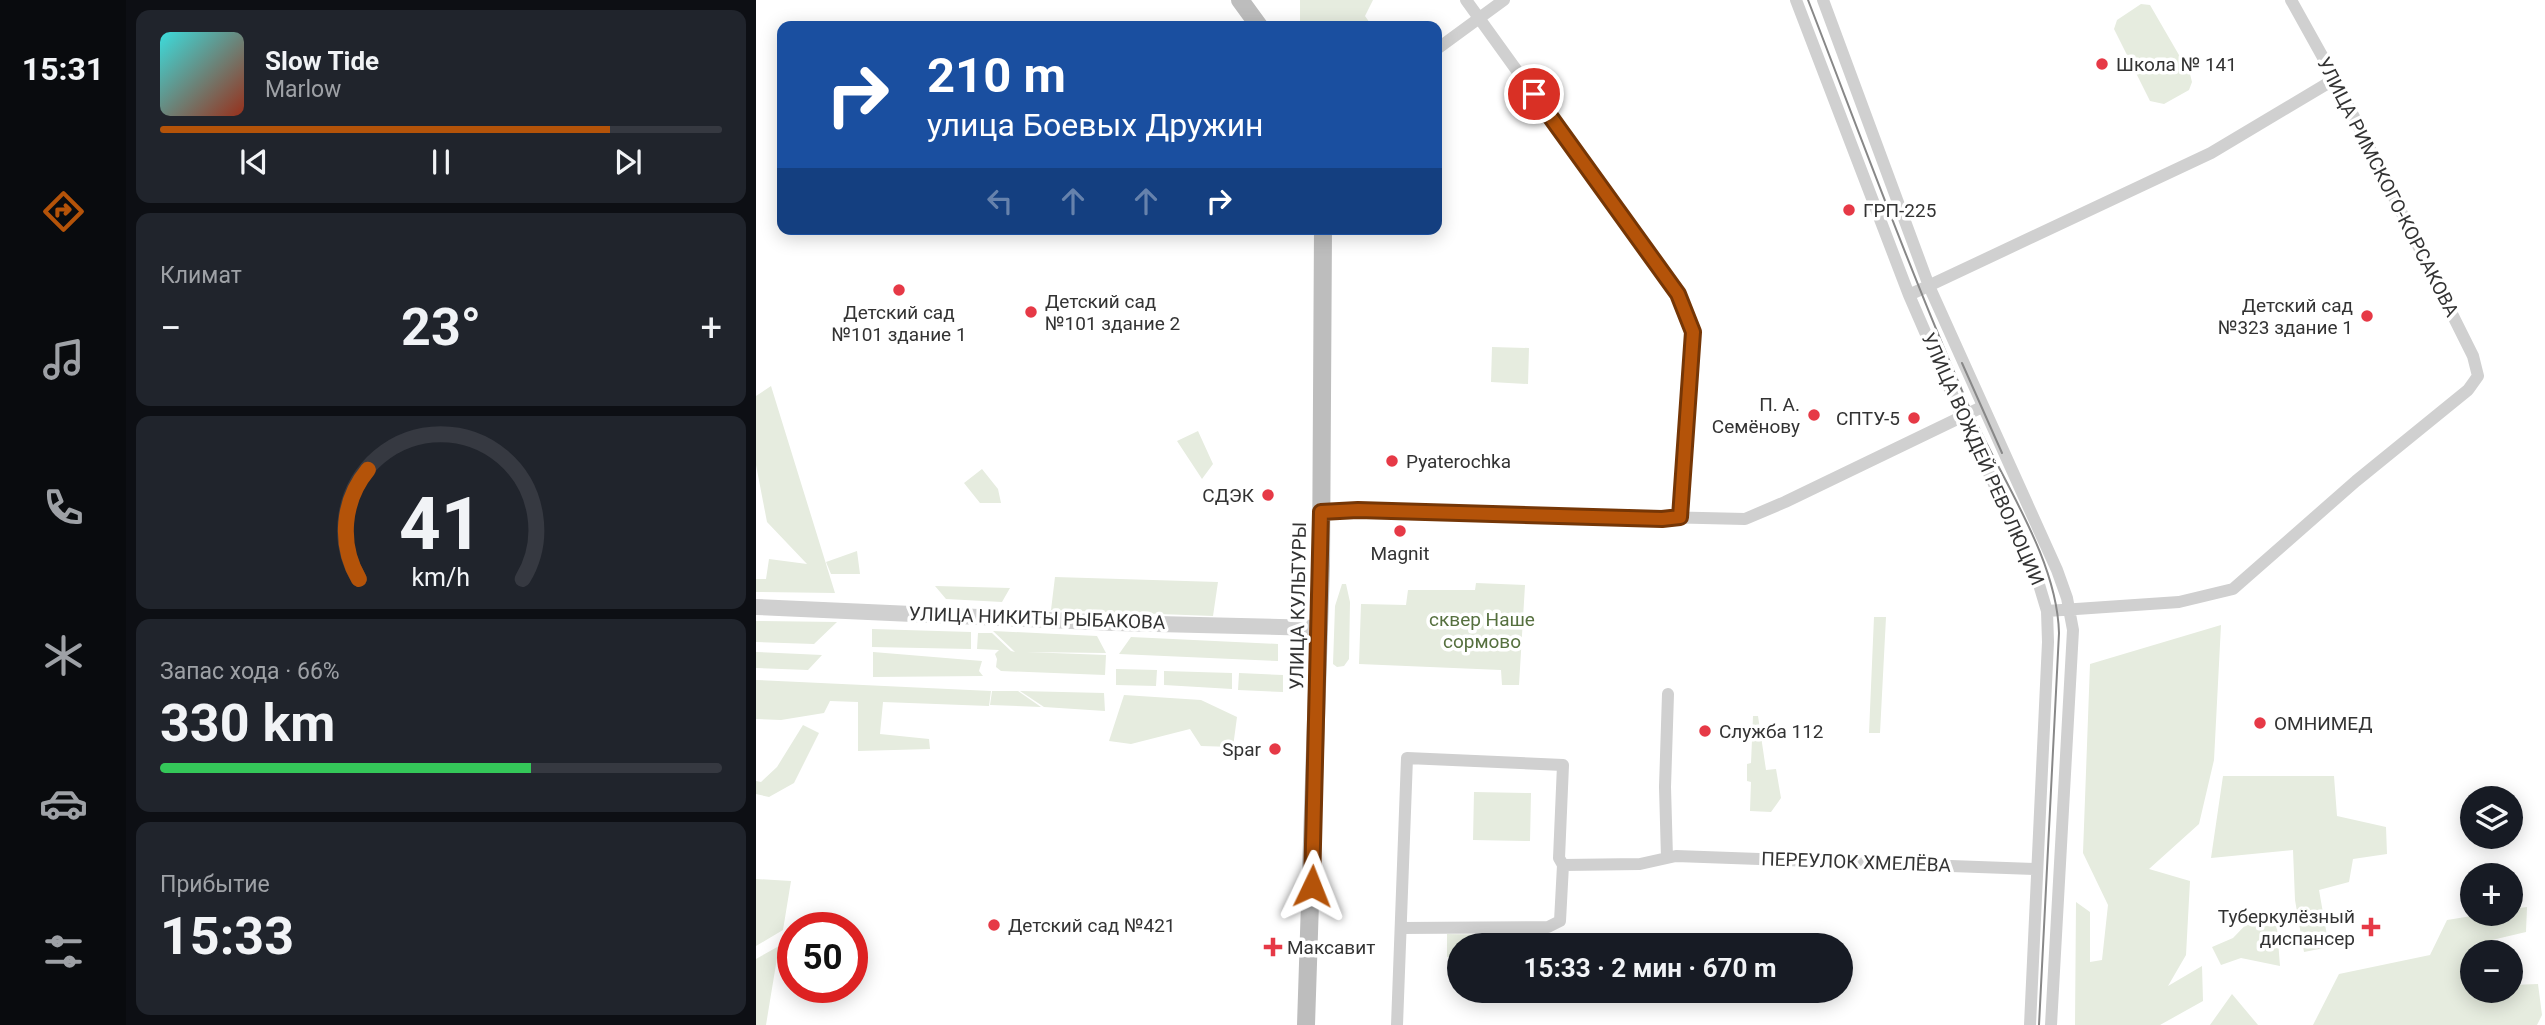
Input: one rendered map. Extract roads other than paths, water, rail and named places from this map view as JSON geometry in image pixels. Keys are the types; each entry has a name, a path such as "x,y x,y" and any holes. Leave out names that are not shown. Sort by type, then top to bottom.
{"main road":[{"path":"1240,0 1255,21"},
{"name":"УЛИЦА КУЛЬТУРЫ","path":"1306,1025 1321,512 1323,235"}],"street":[{"path":"1466,0 1678,294 1693,332 1680,517"},
{"path":"1442,46 1504,0"},
{"name":"УЛИЦА ВОЖДЕЙ РЕВОЛЮЦИИ","path":"1796,0 1909,295 1962,417 2034,568 2047,611 2048,642 2030,1025"},
{"name":"УЛИЦА ВОЖДЕЙ РЕВОЛЮЦИИ","path":"1823,0 1929,286 2057,570 2070,610 2073,630 2052,1025"},
{"name":"УЛИЦА РИМСКОГО-КОРСАКОВА","path":"2070,610 2179,602 2233,589 2356,481 2468,390 2478,376 2473,356 2335,79 2291,0"},
{"path":"1909,295 2211,153 2335,79"},
{"path":"1321,512 1358,510 1745,519 1982,407"},
{"name":"УЛИЦА НИКИТЫ РЫБАКОВА","path":"756,607 1115,623 1318,628"},
{"path":"2047,611 2070,610"},
{"path":"1668,694 1665,787 1671,857"},
{"path":"1396,1025 1407,758 1563,765 1559,858 1563,865 1560,921 1548,927 1401,928"},
{"name":"ПЕРЕУЛОК ХМЕЛЁВА","path":"1563,865 1640,864 1671,857 2036,869"}],"tram line":[{"path":"1808,0 1927,307 1982,435 2038,547 2056,604 2059,633 2039,1025"},
{"path":"1962,363 2002,453"}],"place":[{"name":"Школа № 141","path":"2102,64"},
{"name":"ГРП-225","path":"1849,210"},
{"name":"Детский сад №101 здание 1","path":"899,290"},
{"name":"Детский сад №101 здание 2","path":"1031,312"},
{"name":"Детский сад №323 здание 1","path":"2367,316"},
{"name":"П. А. Семёнову","path":"1814,415"},
{"name":"СПТУ-5","path":"1914,418"},
{"name":"Pyaterochka","path":"1392,461"},
{"name":"СДЭК","path":"1268,495"},
{"name":"Magnit","path":"1400,531"},
{"name":"ОМНИМЕД","path":"2260,723"},
{"name":"Служба 112","path":"1705,731"},
{"name":"Spar","path":"1275,749"},
{"name":"Детский сад №421","path":"994,925"},
{"name":"Туберкулёзный диспансер","path":"2371,927"},
{"name":"Максавит","path":"1273,947"}],"park label":[{"name":"сквер Наше сормово","path":"1482,630"}]}
